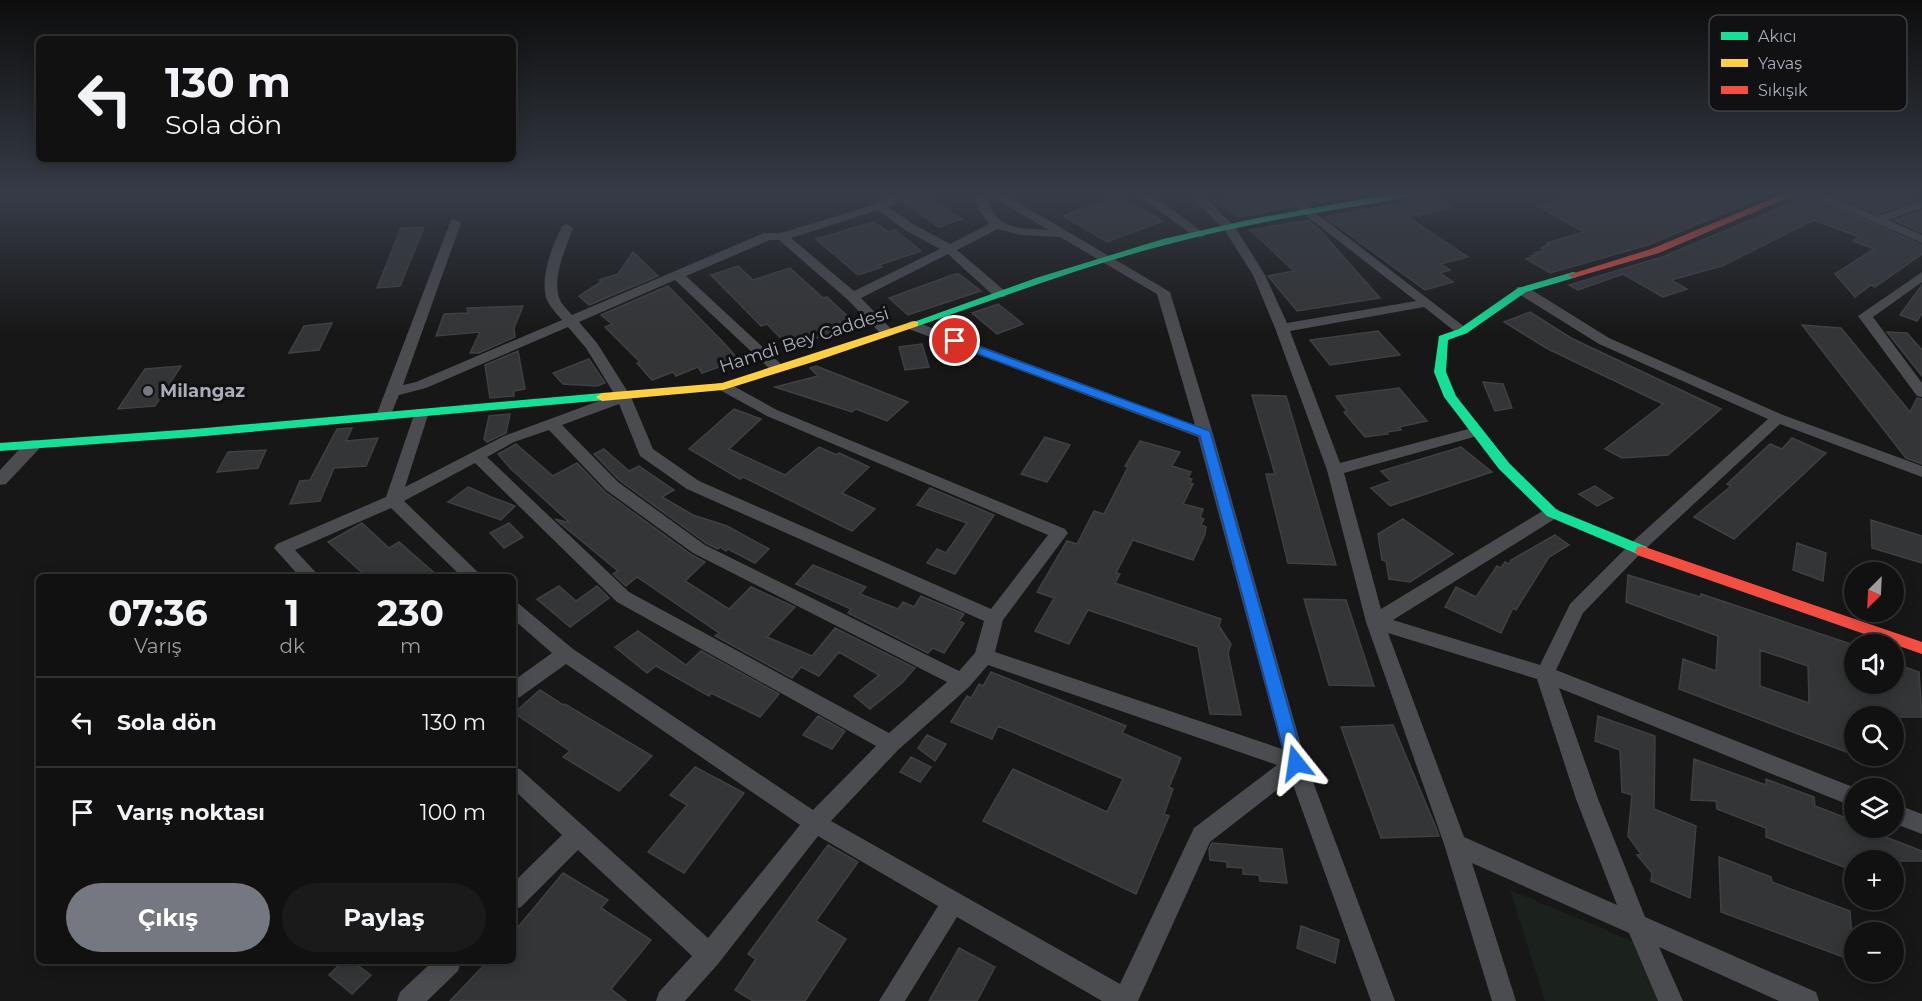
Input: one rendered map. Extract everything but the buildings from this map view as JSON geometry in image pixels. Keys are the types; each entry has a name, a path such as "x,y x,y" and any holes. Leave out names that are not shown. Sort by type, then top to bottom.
{"street":[{"path":"384,416 449,241"},
{"path":"563,241 554,267 551,288 554,302 592,346 624,397 646,452 693,485 994,618"},
{"path":"393,392 421,385 757,241"},
{"path":"786,241 853,297 888,333"},
{"path":"934,241 948,248 1000,294"},
{"path":"853,297 964,241"},
{"path":"1075,241 1163,292 1205,434 1296,763 1383,1001"},
{"name":"Hamdi Bey Caddesi","path":"0,447 624,397 723,386 1107,259 1174,241"},
{"path":"1238,241 1259,275 1282,328 1335,470 1375,622 1455,844 1504,1001"},
{"path":"1345,241 1463,331"},
{"path":"1680,241 1655,251 1522,290 1463,331 1443,338 1440,372 1450,397 1504,466 1552,513 1635,549 1922,648"},
{"path":"677,275 778,369"},
{"path":"1919,281 1865,316 1922,393"},
{"path":"1522,290 1604,341 1778,418 1922,472"},
{"path":"1282,328 1426,303"},
{"path":"911,325 1205,434"},
{"path":"668,1001 709,955 815,823 891,744 962,681 984,656 994,618 1059,533 772,413 723,386"},
{"path":"308,574 283,548 393,500 509,439 624,397"},
{"path":"393,500 421,412"},
{"path":"1671,1001 1636,926 1570,755 1545,675 1576,609 1635,549 1778,418"},
{"path":"551,423 612,486 699,549 962,681"},
{"path":"1335,470 1476,432"},
{"path":"0,480 33,445"},
{"path":"476,455 623,597 891,744"},
{"path":"393,500 471,574"},
{"path":"1375,622 1552,513"},
{"path":"516,612 566,654 815,823 952,904 1125,1001 1202,836 1296,763"},
{"path":"1375,622 1545,675 1844,793"},
{"path":"516,689 566,654"},
{"path":"984,656 1296,763"},
{"path":"516,779 709,955"},
{"path":"1904,818 1922,825"},
{"path":"516,896 578,835"},
{"path":"1455,844 1807,1001"},
{"path":"891,1001 952,904"},
{"path":"409,1001 447,964"}],"shaded area":[{"path":"1510,890 1632,941 1658,1001 1545,1001"}],"traffic: fast":[{"path":"914,324 1071,270 1168,241"},
{"path":"1573,275 1522,290 1463,331 1443,338 1440,372 1450,397 1504,466 1552,513 1642,551"},
{"path":"0,447 194,433 602,397"}],"traffic: slow":[{"path":"602,397 723,386 914,324"}],"traffic: jam":[{"path":"1573,275 1655,251 1680,241"},
{"path":"1642,551 1922,648"}],"place":[{"name":"Milangaz","path":"148,391"}],"route":[{"path":"955,341 1205,434 1296,763"}]}
